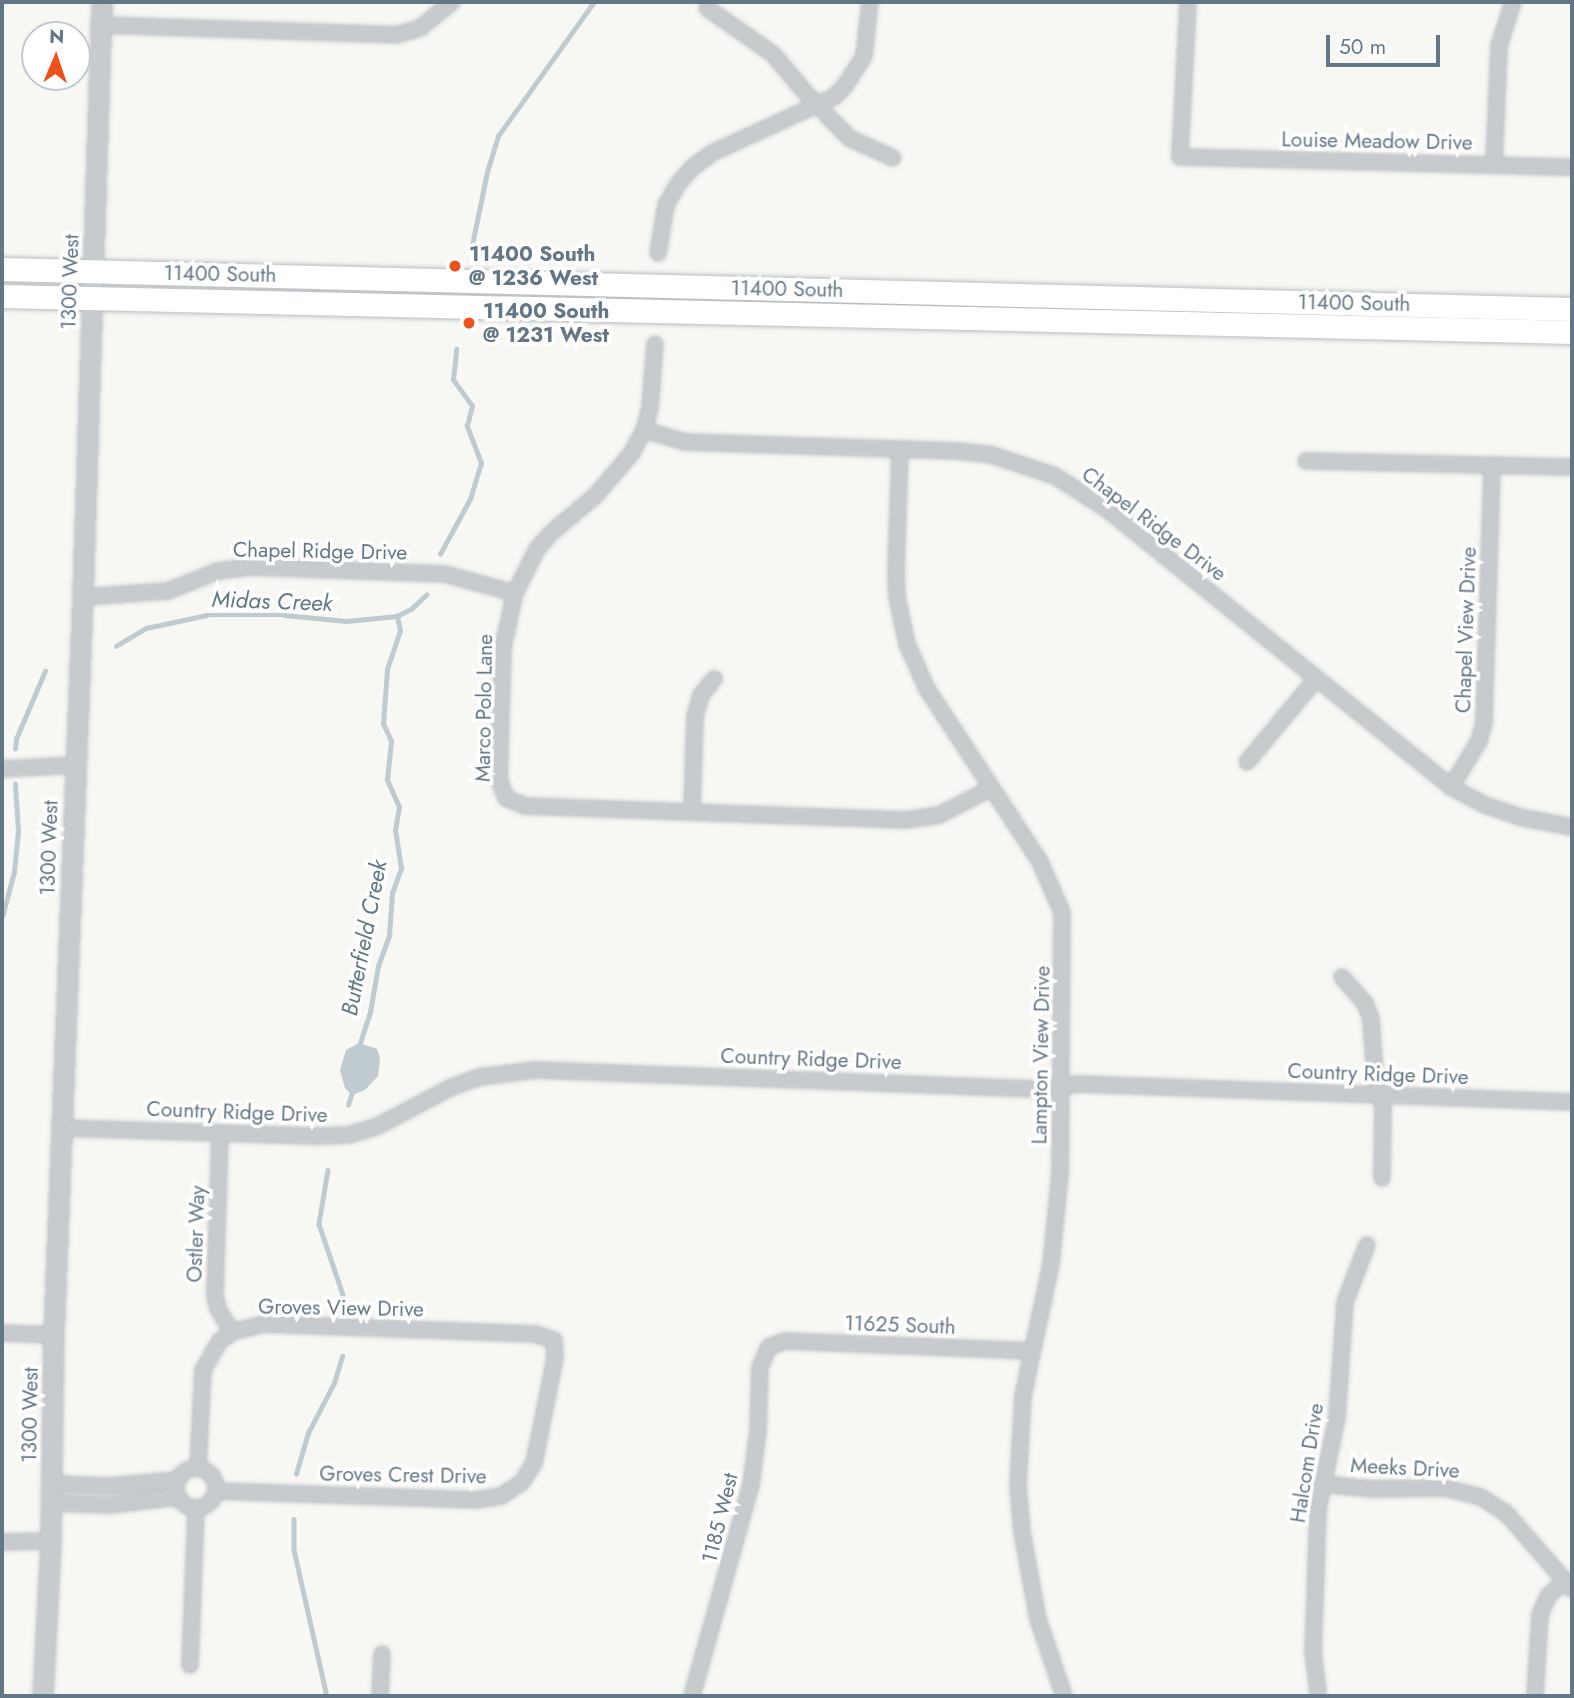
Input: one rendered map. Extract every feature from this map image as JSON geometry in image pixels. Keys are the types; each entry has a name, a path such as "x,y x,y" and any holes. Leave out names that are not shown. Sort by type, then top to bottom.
{"main road":[{"name":"11400 South","path":"2,269 1572,309"},
{"name":"11400 South","path":"2,296 1572,332"}],"street":[{"name":"1300 West","path":"43,1696 51,1541 54,1335 83,597 102,2"},
{"path":"101,25 396,35 420,28 452,2"},
{"path":"658,253 666,205 678,184 693,167 712,153 834,97 858,67 867,43 870,2"},
{"name":"Louise Meadow Drive","path":"1188,2 1180,157 1572,167"},
{"path":"1494,165 1499,46 1513,2"},
{"path":"707,8 774,55 849,138 893,158"},
{"name":"Marco Polo Lane","path":"655,344 654,387 644,430 616,475 559,525 537,549 514,593 503,647 499,779 506,798 525,806 922,818 955,809 990,789"},
{"name":"Chapel Ridge Drive","path":"644,430 685,442 900,449 992,455 1025,464 1064,481 1108,510 1451,787 1485,805 1519,817 1572,827"},
{"name":"Lampton View Drive","path":"900,449 896,572 897,597 907,644 927,689 1045,870 1062,912 1056,1219 1051,1264 1031,1351 1019,1440 1021,1532 1038,1619 1064,1696"},
{"path":"1306,461 1572,467"},
{"name":"Chapel View Drive","path":"1451,787 1479,741 1484,722 1492,466"},
{"name":"Chapel Ridge Drive","path":"83,597 168,591 218,571 251,567 445,575 514,593"},
{"path":"692,812 695,716 701,695 714,678"},
{"path":"1247,762 1316,679"},
{"path":"2,769 75,765"},
{"path":"1342,977 1368,1010 1375,1076 1384,1110 1382,1178"},
{"name":"Country Ridge Drive","path":"62,1128 349,1135 402,1116 452,1087 507,1071 1036,1089 1080,1084 1572,1102"},
{"name":"Ostler Way","path":"219,1133 215,1296 218,1309 232,1332"},
{"name":"Halcom Drive","path":"1318,1692 1313,1654 1316,1525 1337,1417 1345,1302 1367,1245"},
{"name":"Groves View Drive","path":"198,1468 203,1370 219,1342 232,1332 263,1324 535,1334 554,1340"},
{"path":"2,1333 54,1335"},
{"name":"Groves Crest Drive","path":"216,1492 477,1500 502,1496 522,1482 534,1462 555,1358 554,1340"},
{"name":"11625 South","path":"769,1347 785,1341 1031,1351"},
{"name":"1185 West","path":"692,1696 751,1485 758,1430 760,1367 769,1347"},
{"path":"51,1484 110,1486 177,1480 186,1471 198,1468 214,1479 216,1492 211,1501 196,1508 189,1507 178,1497 177,1480"},
{"name":"Meeks Drive","path":"1322,1484 1372,1489 1445,1488 1481,1497 1506,1513 1569,1585"},
{"path":"50,1503 110,1505 178,1497"},
{"path":"190,1665 196,1508"},
{"path":"2,1542 51,1541"},
{"path":"1535,1696 1540,1614 1549,1595 1569,1585"},
{"path":"380,1696 382,1654"}],"shaded area":[{"path":"359,1043 377,1049 380,1058 378,1076 365,1090 352,1095 345,1088 340,1070 346,1050"}],"waterway":[{"name":"Midas Creek","path":"471,250 487,172 498,136 594,2"},
{"name":"Midas Creek","path":"440,554 470,499 481,463 467,426 472,406 453,380 456,349"},
{"name":"Midas Creek","path":"116,646 146,628 207,615 284,615 346,621 397,616 411,609 426,595"},
{"name":"Butterfield Creek","path":"359,1046 370,1012 378,966 389,935 392,893 401,868 395,830 399,807 387,780 391,741 383,724 387,669 400,631 397,616"},
{"name":"Midas Creek","path":"15,749 16,739 45,671"},
{"name":"Midas Creek","path":"2,917 14,872 18,831 15,784"},
{"name":"Butterfield Creek","path":"348,1105 352,1092"},
{"name":"Butterfield Creek","path":"328,1170 319,1224 345,1301"},
{"name":"Butterfield Creek","path":"296,1474 308,1433 334,1383 342,1356"},
{"name":"Butterfield Creek","path":"294,1519 294,1550 327,1696"}],"place":[{"name":"11400 South @ 1236 West","path":"455,266"},
{"name":"11400 South @ 1231 West","path":"469,323"}]}
